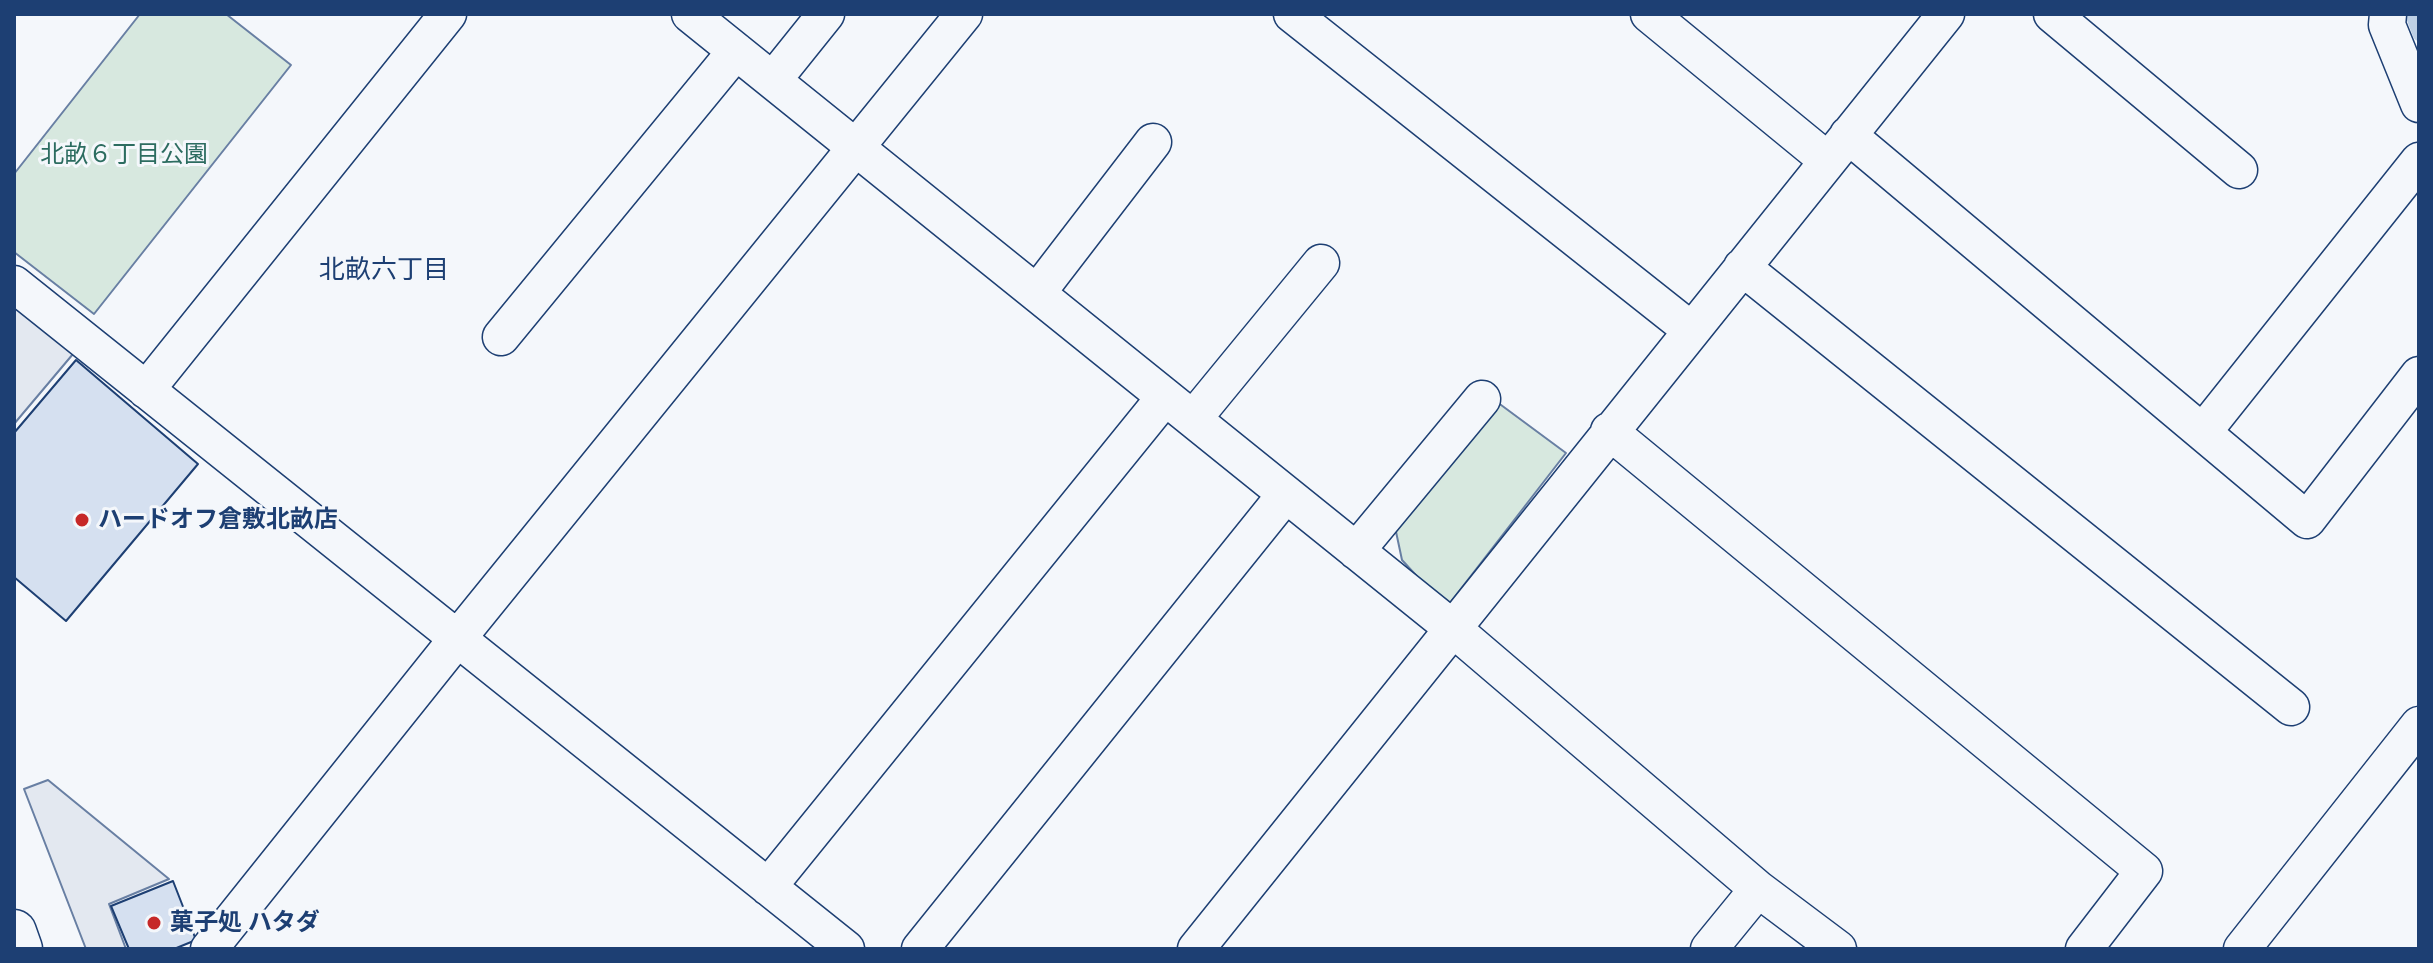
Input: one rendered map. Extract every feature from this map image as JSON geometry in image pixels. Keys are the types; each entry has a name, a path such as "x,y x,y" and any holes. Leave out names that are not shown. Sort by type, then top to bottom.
{"street":[{"path":"146,390 448,14"},
{"path":"690,14 1451,627 1758,889 1838,949"},
{"path":"773,80 826,14"},
{"path":"209,949 964,14"},
{"path":"1292,14 1691,330"},
{"path":"1649,14 1837,148 2203,432 2307,520 2419,375"},
{"path":"1196,949 1451,627 1946,14"},
{"path":"2052,14 2239,170"},
{"path":"2388,14 2387,25 2419,104"},
{"path":"501,337 736,51"},
{"path":"1037,293 1153,142"},
{"path":"2203,432 2419,161"},
{"path":"768,887 1179,408 1321,263"},
{"path":"1742,267 2291,707"},
{"path":"14,284 846,949"},
{"path":"1356,551 1482,399"},
{"path":"1609,431 2144,871 2084,949"},
{"path":"920,949 1286,494"},
{"path":"2242,949 2419,725"},
{"path":"1709,949 1758,889"},
{"path":"14,932 20,949"}],"green space":[{"name":"北畝６丁目公園","path":"140,14 226,14 291,65 94,314 14,252 14,174"},
{"path":"1497,402 1566,453 1446,608 1402,560 1395,527"}],"shaded area":[{"path":"14,305 73,354 14,424"},
{"path":"48,780 169,879 109,904 126,949 86,949 24,789"}],"building":[{"name":"ハードオフ倉敷北畝店","path":"76,360 198,464 66,621 14,577 14,433"},
{"name":"菓子処 ハタダ","path":"173,881 196,940 174,949 129,949 111,906"}],"waterway":[{"path":"2411,14 2419,35"}],"place":[{"name":"ハードオフ倉敷北畝店","path":"82,520"},
{"name":"菓子処 ハタダ","path":"154,923"}],"district":[{"name":"北畝六丁目","path":"384,270"}]}
